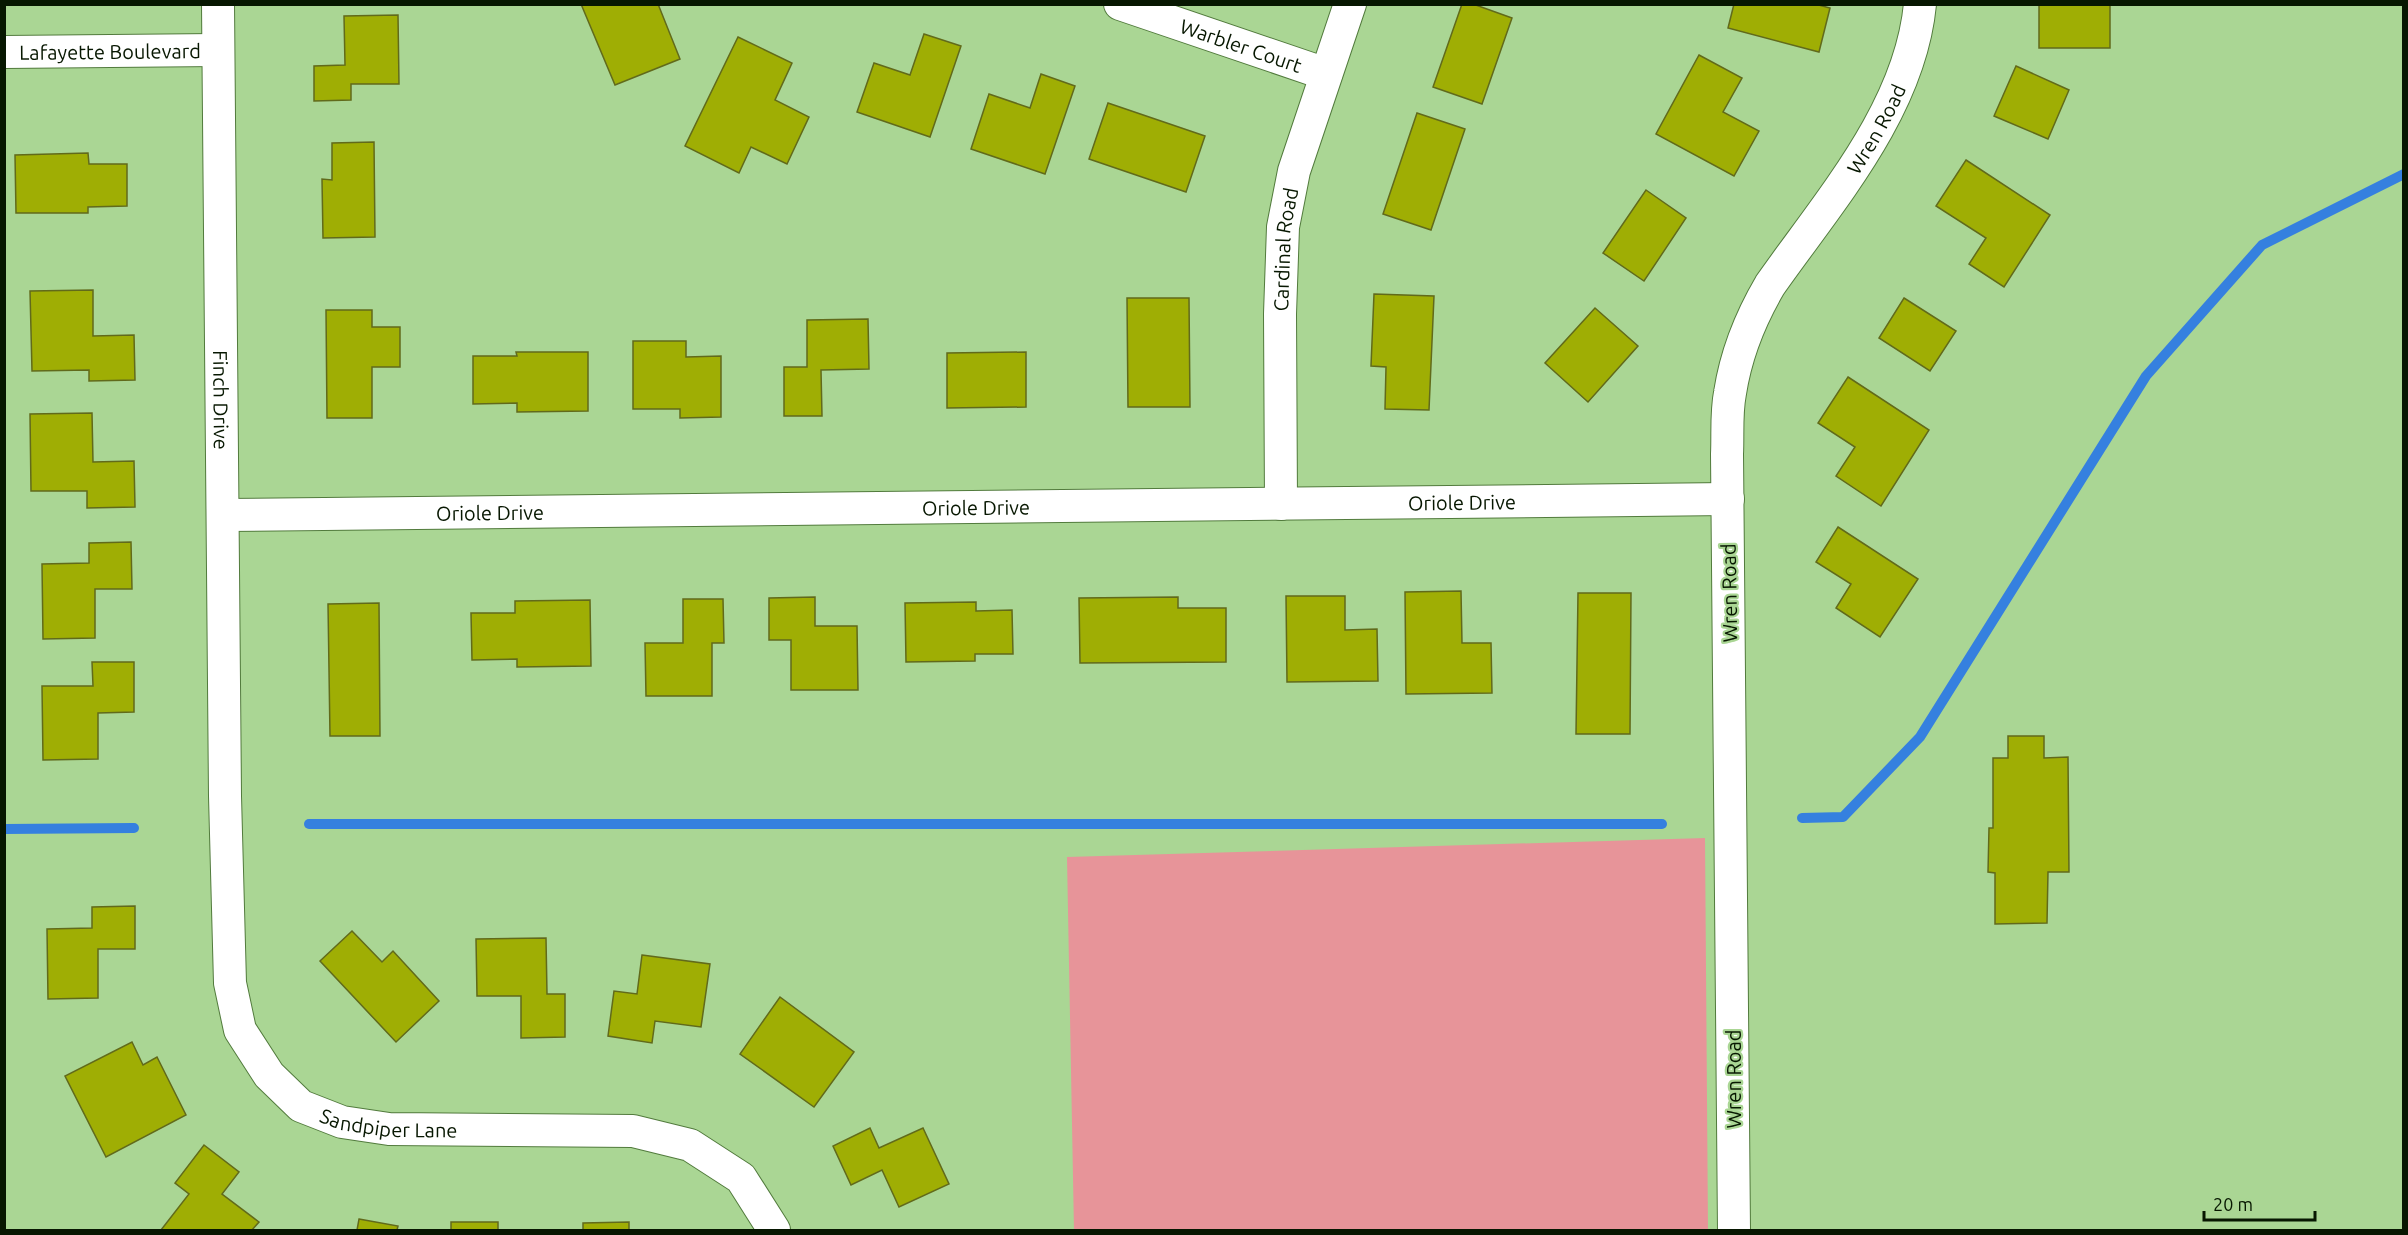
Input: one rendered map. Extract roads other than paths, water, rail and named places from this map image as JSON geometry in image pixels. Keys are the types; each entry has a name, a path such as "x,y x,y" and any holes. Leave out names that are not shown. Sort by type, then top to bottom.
{"street":[{"name":"Finch Drive","path":"218,4 225,795"},
{"name":"Warbler Court","path":"1120,4 1326,74"},
{"name":"Cardinal Road","path":"1281,504 1280,314 1283,227 1294,171 1350,4"},
{"name":"Wren Road","path":"1734,1230 1728,500 1730,395 1743,338 1770,285 1881,124 1904,72 1919,18 1920,4"},
{"name":"Lafayette Boulevard","path":"4,52 217,50"},
{"name":"Oriole Drive","path":"224,515 1728,500"},
{"name":"Sandpiper Lane","path":"225,795 230,983 240,1030 269,1075 301,1106 342,1122 389,1129 633,1131 690,1145 741,1178 774,1230"}],"waterway":[{"path":"1802,818 1843,817 1920,737 2146,376 2262,245 2404,174"},
{"path":"309,824 1662,824"},
{"path":"4,829 134,828"}]}
